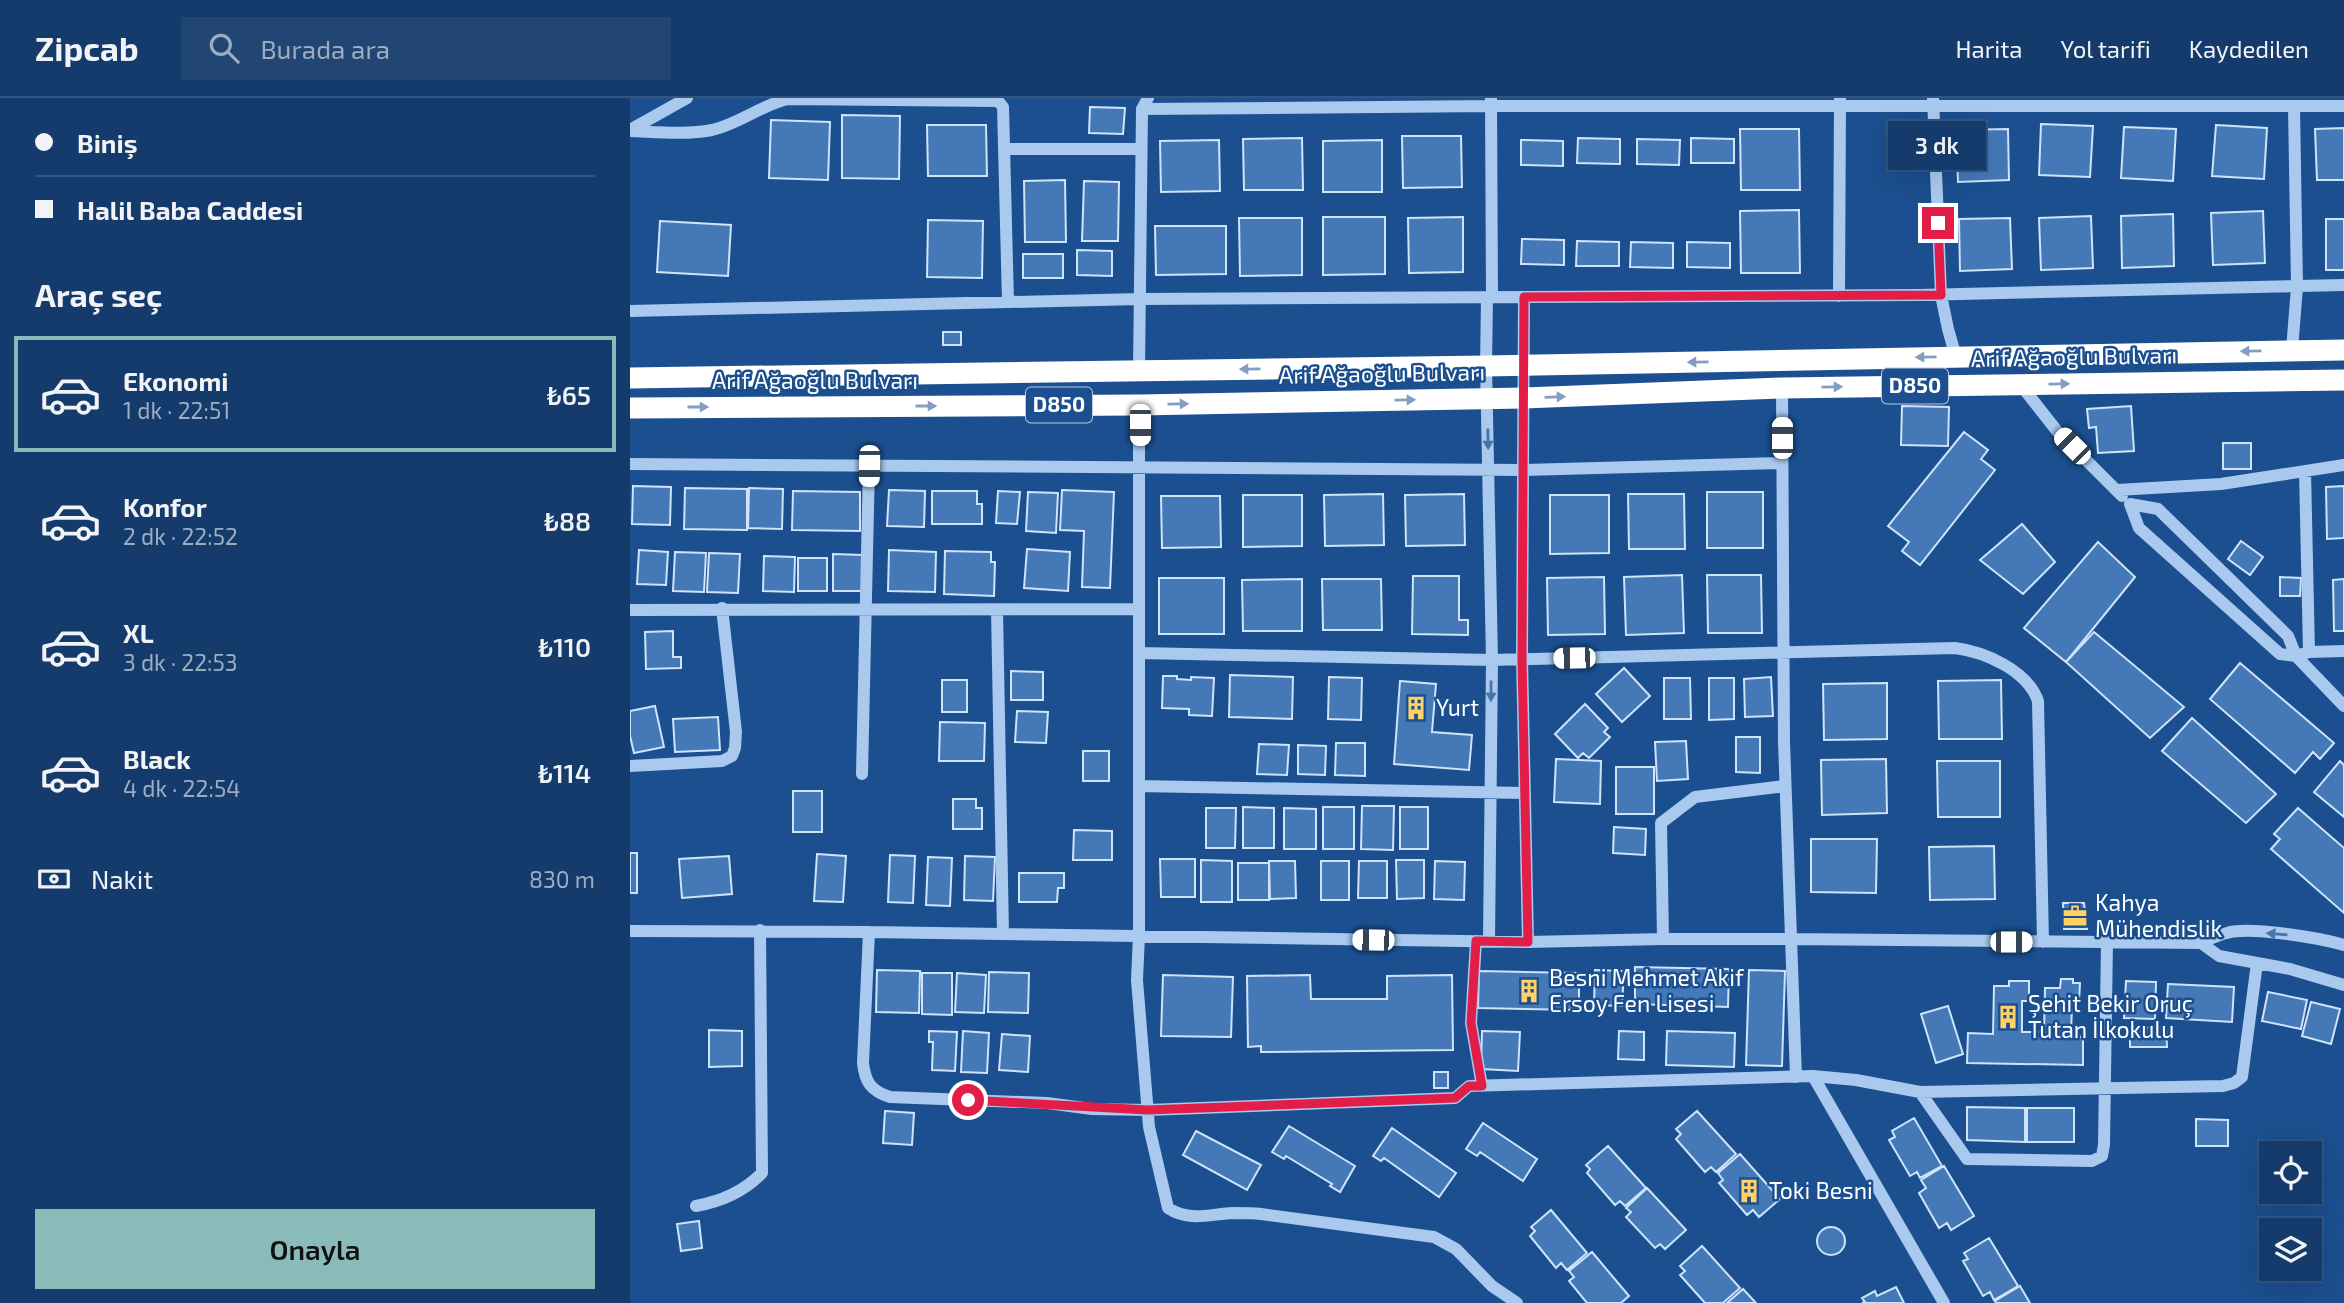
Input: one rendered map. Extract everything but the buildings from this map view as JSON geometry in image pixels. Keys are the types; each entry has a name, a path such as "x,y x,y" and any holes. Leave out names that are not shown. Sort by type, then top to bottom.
{"highway":[{"name":"Arif Ağaoğlu Bulvarı","path":"630,378 2344,350"},
{"name":"Arif Ağaoğlu Bulvarı","path":"630,408 1139,405 1487,399 1782,388 2344,380"}],"street":[{"path":"630,131 687,98"},
{"path":"630,131 665,133 713,130 788,99 998,102 1003,107 1008,302"},
{"path":"1482,1086 1471,1023 1483,941 1490,793 1492,660 1486,366 1490,297 1491,102"},
{"path":"1839,296 1840,102"},
{"path":"1933,102 1941,295 1956,357"},
{"path":"1139,371 1141,149 1145,104 2278,102 2294,106 2310,102 2344,106"},
{"path":"2292,350 2297,287 2294,106"},
{"path":"1004,149 1141,149"},
{"path":"630,311 1140,299 1941,295 2344,285"},
{"path":"1524,297 1522,659 1528,942"},
{"path":"2020,384 2057,430 2130,504 2139,527 2280,654 2295,656 2309,652 2344,651"},
{"path":"1782,388 1785,786 1796,1077"},
{"path":"1139,405 1137,980 1148,1110 1168,1208 1177,1214 1193,1217 1233,1213 1261,1214 1434,1237 1456,1249 1492,1286 1517,1303"},
{"path":"630,464 1524,470 1782,463"},
{"path":"2117,490 2221,484 2344,465"},
{"path":"862,774 869,466"},
{"path":"2305,471 2309,652"},
{"path":"2130,504 2158,509 2288,636 2295,656 2344,706"},
{"path":"630,766 722,761 732,756 736,732 722,608"},
{"path":"630,610 1139,608"},
{"path":"997,610 1003,934"},
{"path":"1139,653 1492,660 1955,649 1976,651 2016,673 2034,689 2038,701 2043,942"},
{"path":"1139,786 1525,793"},
{"path":"1663,939 1661,823 1695,797 1785,786"},
{"path":"630,930 1528,942 1790,939 2201,943 2229,932 2252,932 2344,945"},
{"path":"696,1206 720,1201 753,1182 762,1173 760,930"},
{"path":"869,932 863,1063 864,1076 877,1093 890,1097 1148,1110 1455,1098 1469,1086 1813,1076 1856,1080 1920,1092 2223,1086 2242,1077 2257,963"},
{"path":"1920,1092 1967,1159 2092,1161 2102,1156 2107,942"},
{"path":"2201,943 2219,956 2344,985"},
{"path":"1813,1076 1944,1303"}],"place":[{"name":"Yurt","path":"1416,708"},
{"name":"Kahya Mühendislik","path":"2075,916"},
{"name":"Besni Mehmet Akif Ersoy Fen Lisesi","path":"1529,991"},
{"name":"Şehit Bekir Oruç Tutan İlkokulu","path":"2008,1017"},
{"name":"Toki Besni","path":"1749,1191"}],"route":[{"path":"968,1100 1148,1110 1455,1098 1469,1086 1482,1086 1471,1023 1476,941 1528,942 1522,659 1524,297 1941,295 1938,223"}]}
